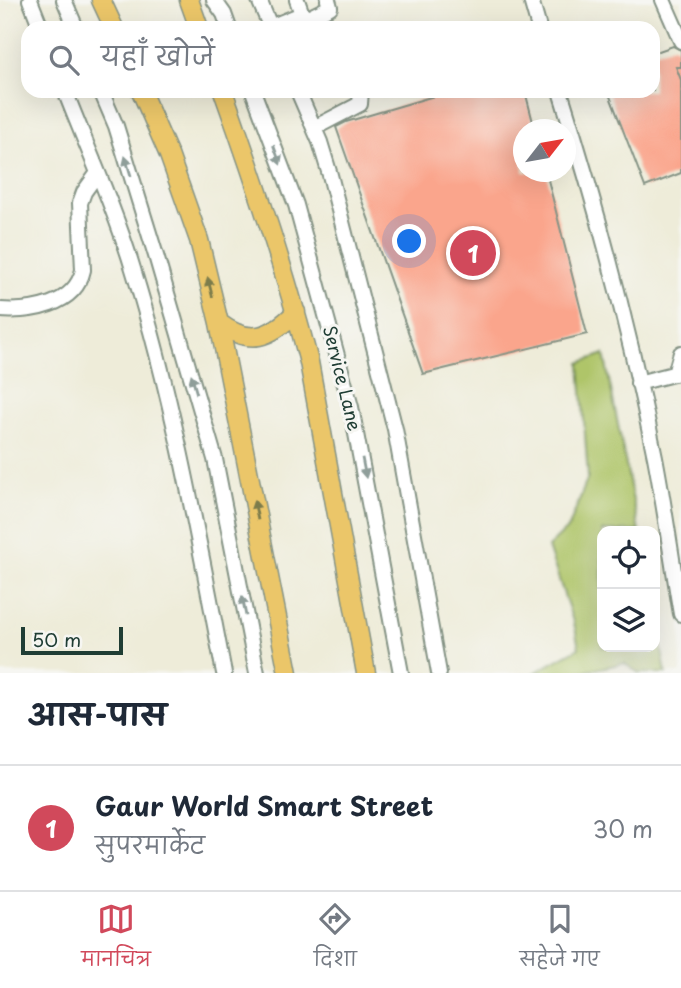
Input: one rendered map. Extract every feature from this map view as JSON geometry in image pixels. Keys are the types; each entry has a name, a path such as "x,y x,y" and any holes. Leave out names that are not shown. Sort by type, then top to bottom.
{"main road":[{"path":"101,0 111,21"},
{"path":"189,0 196,21"},
{"path":"144,98 169,155 199,240 219,323 288,673"},
{"path":"226,98 248,159 309,362 366,673"},
{"path":"219,323 244,337 263,336 284,325 296,313"}],"street":[{"path":"30,0 38,21"},
{"path":"64,0 73,21"},
{"path":"214,0 226,21"},
{"path":"259,0 268,21"},
{"path":"279,21 299,7 307,18 327,10 330,7 328,0"},
{"path":"531,0 537,21"},
{"path":"663,0 681,41"},
{"path":"68,98 133,267 162,368 188,484 224,673"},
{"path":"104,98 116,126 157,259 215,459 257,673"},
{"name":"Service Lane","path":"256,98 296,205 348,394 401,673"},
{"path":"301,98 330,175 395,429 439,673"},
{"path":"314,128 360,104 360,98"},
{"path":"561,98 587,174 638,383 655,457 681,614"},
{"path":"0,310 36,310 75,288 80,281 83,270 80,202 97,174"},
{"path":"638,383 678,373 681,353"}],"green space":[{"path":"604,354 638,526 597,526 597,652 660,652 660,641 666,673 639,673 624,663 577,673 534,673 579,648 575,627 548,547 569,527 588,477 580,363"}],"building":[{"path":"673,46 681,50 681,67 676,67 681,80 681,173 645,187 611,98 660,98 660,51"},
{"path":"427,98 527,98 532,119 513,119 513,182 549,182 587,334 423,374 336,127"}],"place":[{"name":"Gaur World Smart Street","path":"473,253"}]}
